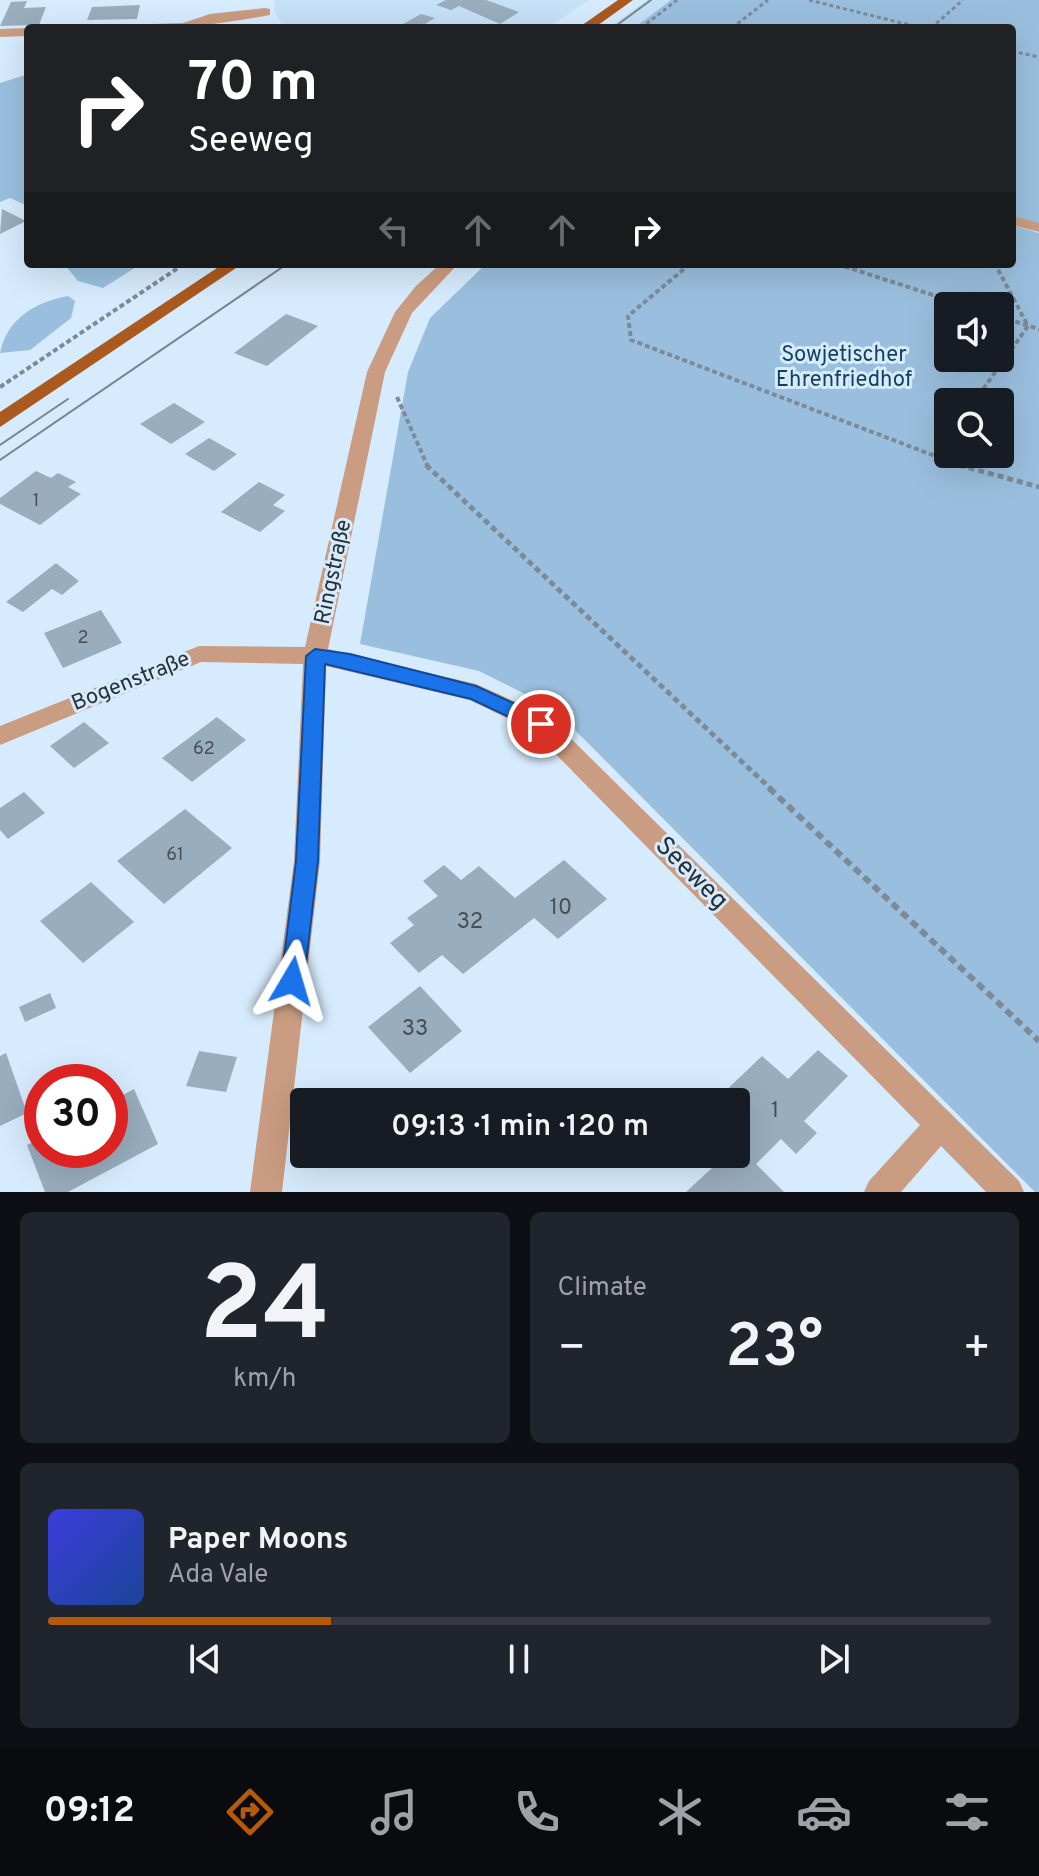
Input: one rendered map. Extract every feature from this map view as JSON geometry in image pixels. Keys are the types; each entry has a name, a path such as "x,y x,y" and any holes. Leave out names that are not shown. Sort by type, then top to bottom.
{"main road":[{"path":"591,24 627,0"},
{"path":"0,421 228,268"}],"street":[{"path":"193,24 265,6 274,24"},
{"path":"0,33 24,32"},
{"name":"Ringstraße","path":"266,1192 307,861 315,656 376,372 404,312 446,268"},
{"name":"Bogenstraße","path":"0,736 199,654 315,656"},
{"name":"Seeweg","path":"315,656 350,661 476,693 541,724 1008,1192"},
{"path":"880,1192 941,1124"}],"lane":[{"path":"1016,221 1039,228"}],"path":[{"path":"646,24 677,0"},
{"path":"737,24 768,0"},
{"path":"809,0 906,24"},
{"path":"936,24 963,0"},
{"path":"1016,52 1039,57"},
{"path":"0,387 178,268"},
{"path":"685,268 628,316 631,340 934,456"},
{"path":"849,268 934,295"},
{"path":"997,268 1028,326"},
{"path":"1014,322 1039,329"},
{"path":"984,388 1028,326"},
{"path":"396,396 427,466 1039,1041"},
{"path":"968,468 1039,487"}],"shaded area":[{"path":"274,0 589,0 553,24 282,24 275,13"},
{"path":"647,0 671,0 639,24 614,24"}],"green space":[{"path":"671,0 1039,0 1039,224 1016,217 1016,24 639,24"},
{"path":"24,75 24,204 10,198 0,202 0,83"},
{"name":"Sowjetischer Ehrenfriedhof","path":"1016,226 1039,233 1039,1192 1035,1192 553,708 479,671 360,644 408,372 430,318 482,268 1016,268"},
{"path":"67,268 135,268 103,288 78,281"},
{"path":"68,296 75,301 71,318 30,350 0,353 16,321 34,307"}],"building":[{"path":"446,0 486,0 519,12 500,24 459,6 451,10 436,5"},
{"path":"27,1 24,8 46,7 39,24 0,26 11,2"},
{"path":"140,5 137,19 87,20 92,7"},
{"path":"421,14 435,18 425,24 403,24"},
{"path":"2,209 24,220 24,222 0,234"},
{"path":"286,314 318,326 267,366 234,353"},
{"path":"174,403 205,422 171,444 140,424"},
{"path":"209,438 237,454 214,471 185,454"},
{"path":"36,471 51,478 58,473 76,482 68,487 81,494 40,525 0,504 0,498"},
{"path":"259,482 285,495 273,505 285,511 260,532 221,512"},
{"path":"56,563 79,581 62,595 52,589 23,612 6,602"},
{"path":"101,610 122,643 63,668 44,633"},
{"path":"217,717 246,740 192,782 162,758"},
{"path":"84,722 109,743 74,768 50,746"},
{"path":"24,792 45,813 8,839 0,830 0,808"},
{"path":"185,809 232,848 164,904 117,861"},
{"path":"564,860 607,899 558,939 534,918 463,974 442,955 419,973 390,943 414,925 407,918 438,896 423,881 444,865 461,880 479,866 515,898"},
{"path":"91,882 134,922 83,963 40,921"},
{"path":"420,986 462,1031 410,1073 368,1027"},
{"path":"50,993 56,1008 25,1022 19,1007"},
{"path":"818,1050 848,1076 804,1121 817,1133 796,1154 781,1139 756,1164 784,1192 686,1192 712,1168 750,1168 750,1088 729,1088 762,1056 788,1079"},
{"path":"199,1051 237,1057 226,1092 186,1086"},
{"path":"6,1053 24,1104 24,1114 0,1126 0,1056"},
{"path":"134,1089 158,1144 128,1160 128,1092"},
{"path":"36,1168 113,1168 68,1192 45,1192"}],"tram line":[{"path":"618,24 651,0"},
{"path":"0,460 281,268"},
{"path":"0,445 68,399"}],"route":[{"path":"292,981 307,861 315,656 350,661 476,693 541,724"}]}
